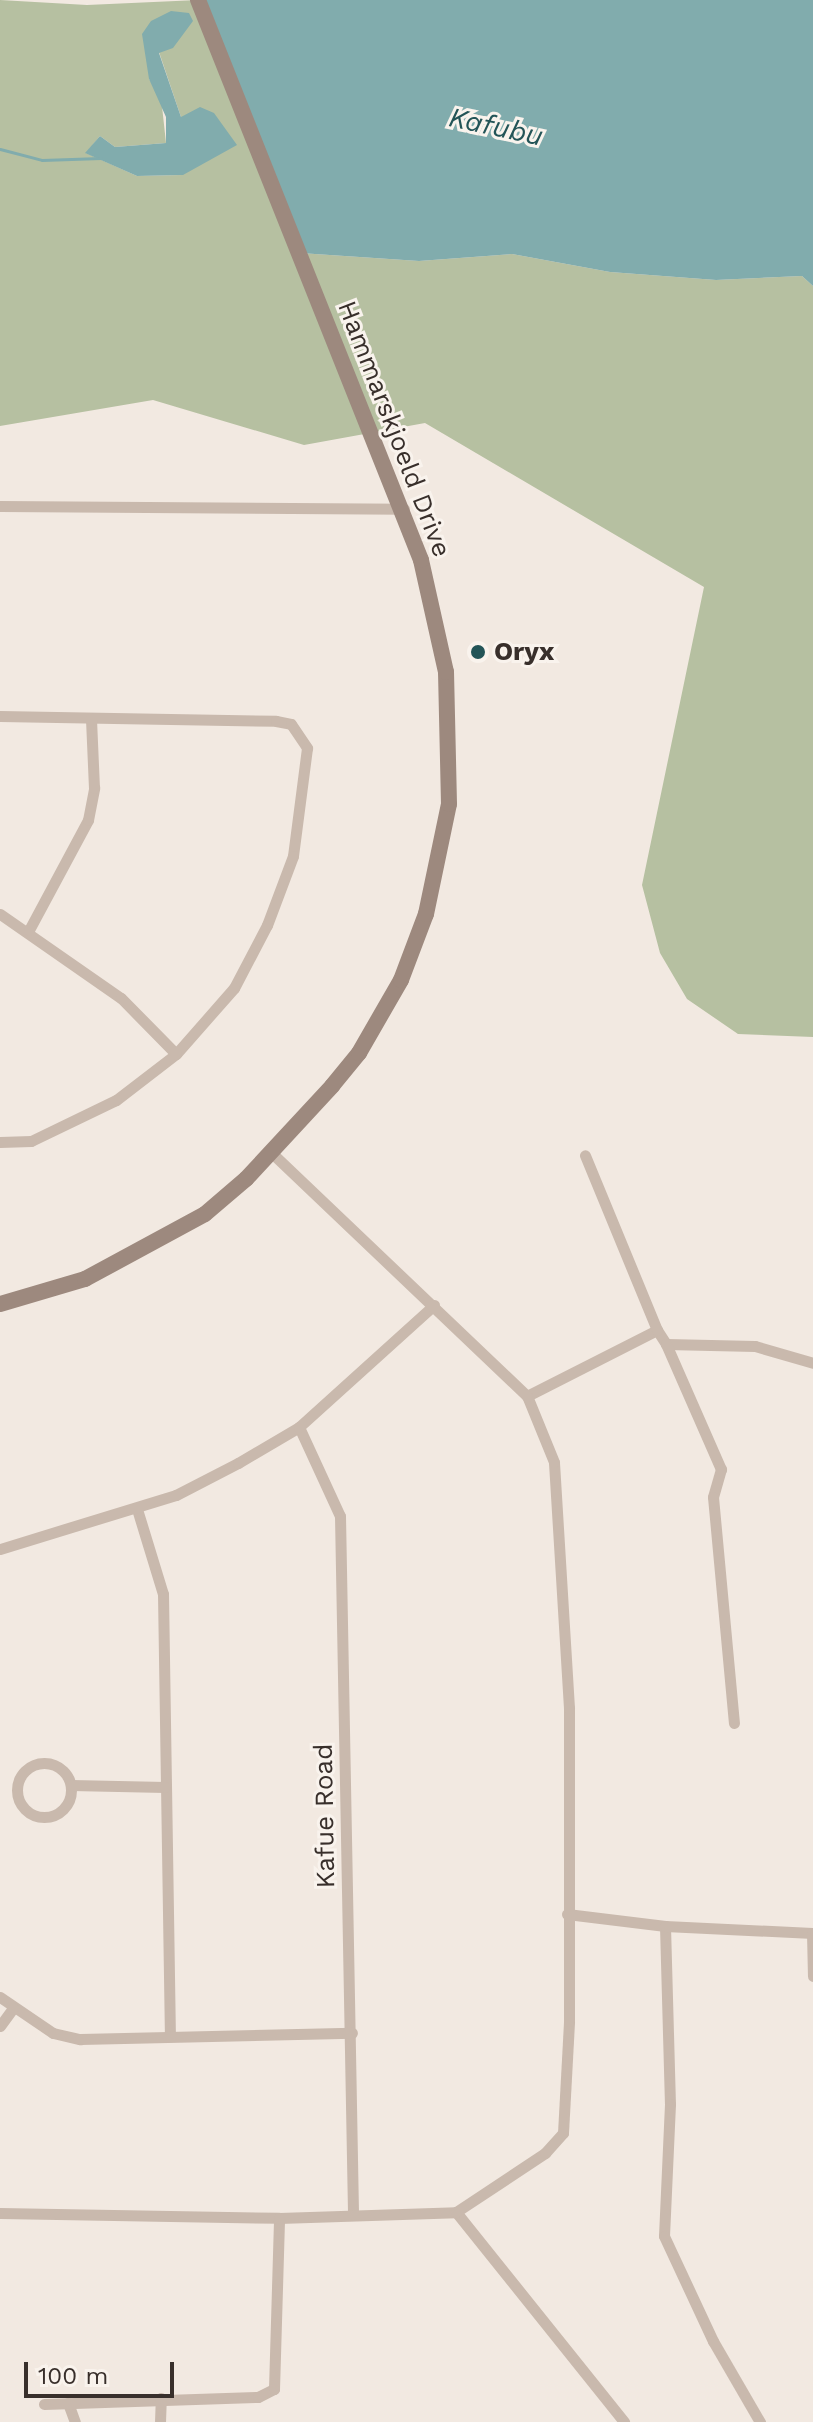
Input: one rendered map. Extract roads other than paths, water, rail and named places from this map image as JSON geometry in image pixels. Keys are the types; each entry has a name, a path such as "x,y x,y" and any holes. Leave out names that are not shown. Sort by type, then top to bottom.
{"main road":[{"name":"Hammarskjoeld Drive","path":"0,1304 85,1279 156,1244 205,1214 272,1153 341,1075 378,1022 401,980 435,879 449,804 446,672 405,509 198,0"}],"street":[{"path":"0,506 405,509"},
{"path":"0,716 276,721 291,724 307,748 293,856 267,925 234,988 176,1054 116,1100 70,1125 31,1141 0,1142"},
{"path":"29,930 88,820 94,788 91,718"},
{"path":"0,914 29,930 121,998 176,1054"},
{"path":"0,2213 279,2218 353,2213 456,2212 545,2153 563,2133 569,1708 559,1481 527,1396 272,1153"},
{"path":"585,1155 657,1330 719,1459 713,1497 734,1723"},
{"path":"0,1549 176,1495 299,1427 434,1305"},
{"path":"527,1396 657,1330"},
{"path":"666,1344 755,1346 813,1363"},
{"name":"Kafue Road","path":"299,1427 340,1516 353,2213"},
{"path":"137,1509 163,1594 170,2034"},
{"path":"32,1765 56,1766 71,1785 65,1808 43,1818 31,1815 17,1796 17,1783 32,1765"},
{"path":"71,1785 165,1787"},
{"path":"567,1914 665,1926 812,1933 813,1976"},
{"path":"665,1926 670,2104 664,2236 713,2341 760,2422"},
{"path":"0,1997 53,2033 80,2039 170,2034 352,2033"},
{"path":"0,2026 13,2008"},
{"path":"456,2212 624,2422"},
{"path":"44,2404 258,2397 274,2389 279,2218"},
{"path":"160,2422 161,2398"},
{"path":"68,2403 75,2422"}],"water":[{"path":"198,0 813,0 813,286 802,276 716,280 610,272 512,254 419,261 300,253"},
{"path":"171,11 189,13 193,21 173,48 159,53 181,117 200,107 214,113 237,145 183,175 137,176 85,153 100,136 115,147 166,143 166,117 149,79 142,34 151,21"}],"waterway":[{"name":"Kafubu","path":"0,149 42,160 101,158"}],"place":[{"name":"Oryx","path":"478,652"}]}
